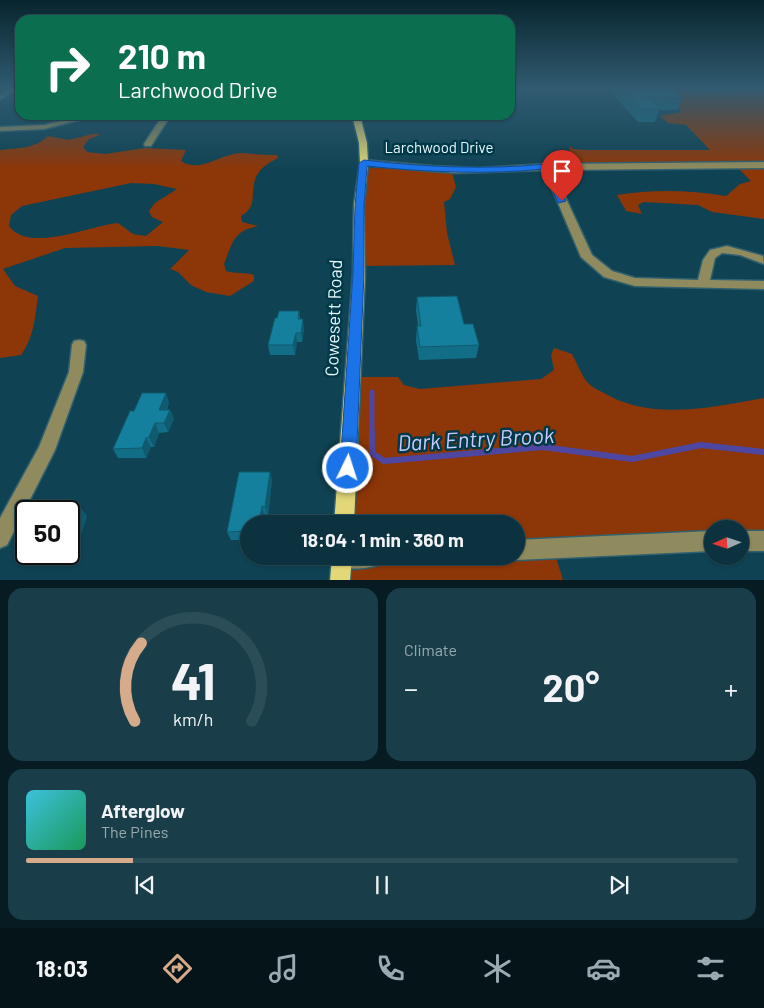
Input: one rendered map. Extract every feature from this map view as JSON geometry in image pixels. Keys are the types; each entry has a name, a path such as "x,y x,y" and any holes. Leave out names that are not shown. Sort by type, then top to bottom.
{"main road":[{"name":"Cowesett Road","path":"345,515 359,273 359,206 364,163 364,143 357,120"},
{"path":"340,580 341,565"}],"street":[{"path":"0,129 44,127 74,120"},
{"path":"148,144 164,120"},
{"name":"Larchwood Drive","path":"364,163 393,166 518,170 546,167 764,165"},
{"path":"546,167 584,252 595,266 608,274 626,281 764,285"},
{"path":"703,284 710,257 713,253 720,250 739,251 764,261"},
{"path":"0,538 46,450 76,372 79,345"},
{"path":"749,541 764,540"},
{"path":"525,550 704,541"}],"shaded area":[{"path":"764,115 764,219 712,212 698,205 644,202 638,205 642,214 626,211 617,195 671,191 726,196 740,184 751,181 737,167 576,164 569,153 570,146 573,149 584,150 710,150 686,125 668,123 660,116"},
{"path":"92,134 101,134 88,140 83,147 87,152 105,154 145,148 186,150 181,161 196,165 242,153 277,155 278,158 267,164 256,176 252,204 241,216 242,222 258,226 239,234 232,244 224,264 226,271 254,275 254,281 230,296 206,292 191,285 178,272 170,269 189,250 158,246 65,248 3,269 15,286 38,296 29,341 21,355 0,358 0,150 32,146 48,136 69,140","holes":["131,183 154,184 177,189 155,203 149,211 152,217 163,222 146,236 133,234 118,223 45,238 31,238 18,234 9,226 11,215 22,206"]},
{"path":"363,168 451,169 456,187 450,199 444,202 447,233 455,265 360,266"},
{"path":"554,348 572,354 589,384 621,401 641,407 682,410 764,398 764,541 749,541 749,520 704,520 704,542 575,546 554,551 563,580 337,580 339,565 525,565 525,515 342,515 354,377 398,377 404,385 420,389 541,379 554,370 551,355"}],"building":[{"path":"457,296 464,324 473,324 479,345 420,347 417,326 421,326 417,297"},
{"path":"279,311 299,311 298,319 303,319 301,333 296,333 293,345 268,345 275,318 277,318"},
{"path":"142,393 166,393 159,410 170,410 164,423 155,423 142,448 113,449 130,411 134,411"},
{"path":"239,472 270,472 265,507 262,506 260,515 240,515 240,531 227,532"}],"waterway":[{"name":"Dark Entry Brook","path":"372,392 372,453 384,461 543,447 632,459 701,445 764,452"}],"route":[{"path":"348,468 359,273 359,206 364,163 393,166 518,170 546,167 562,201"}]}
